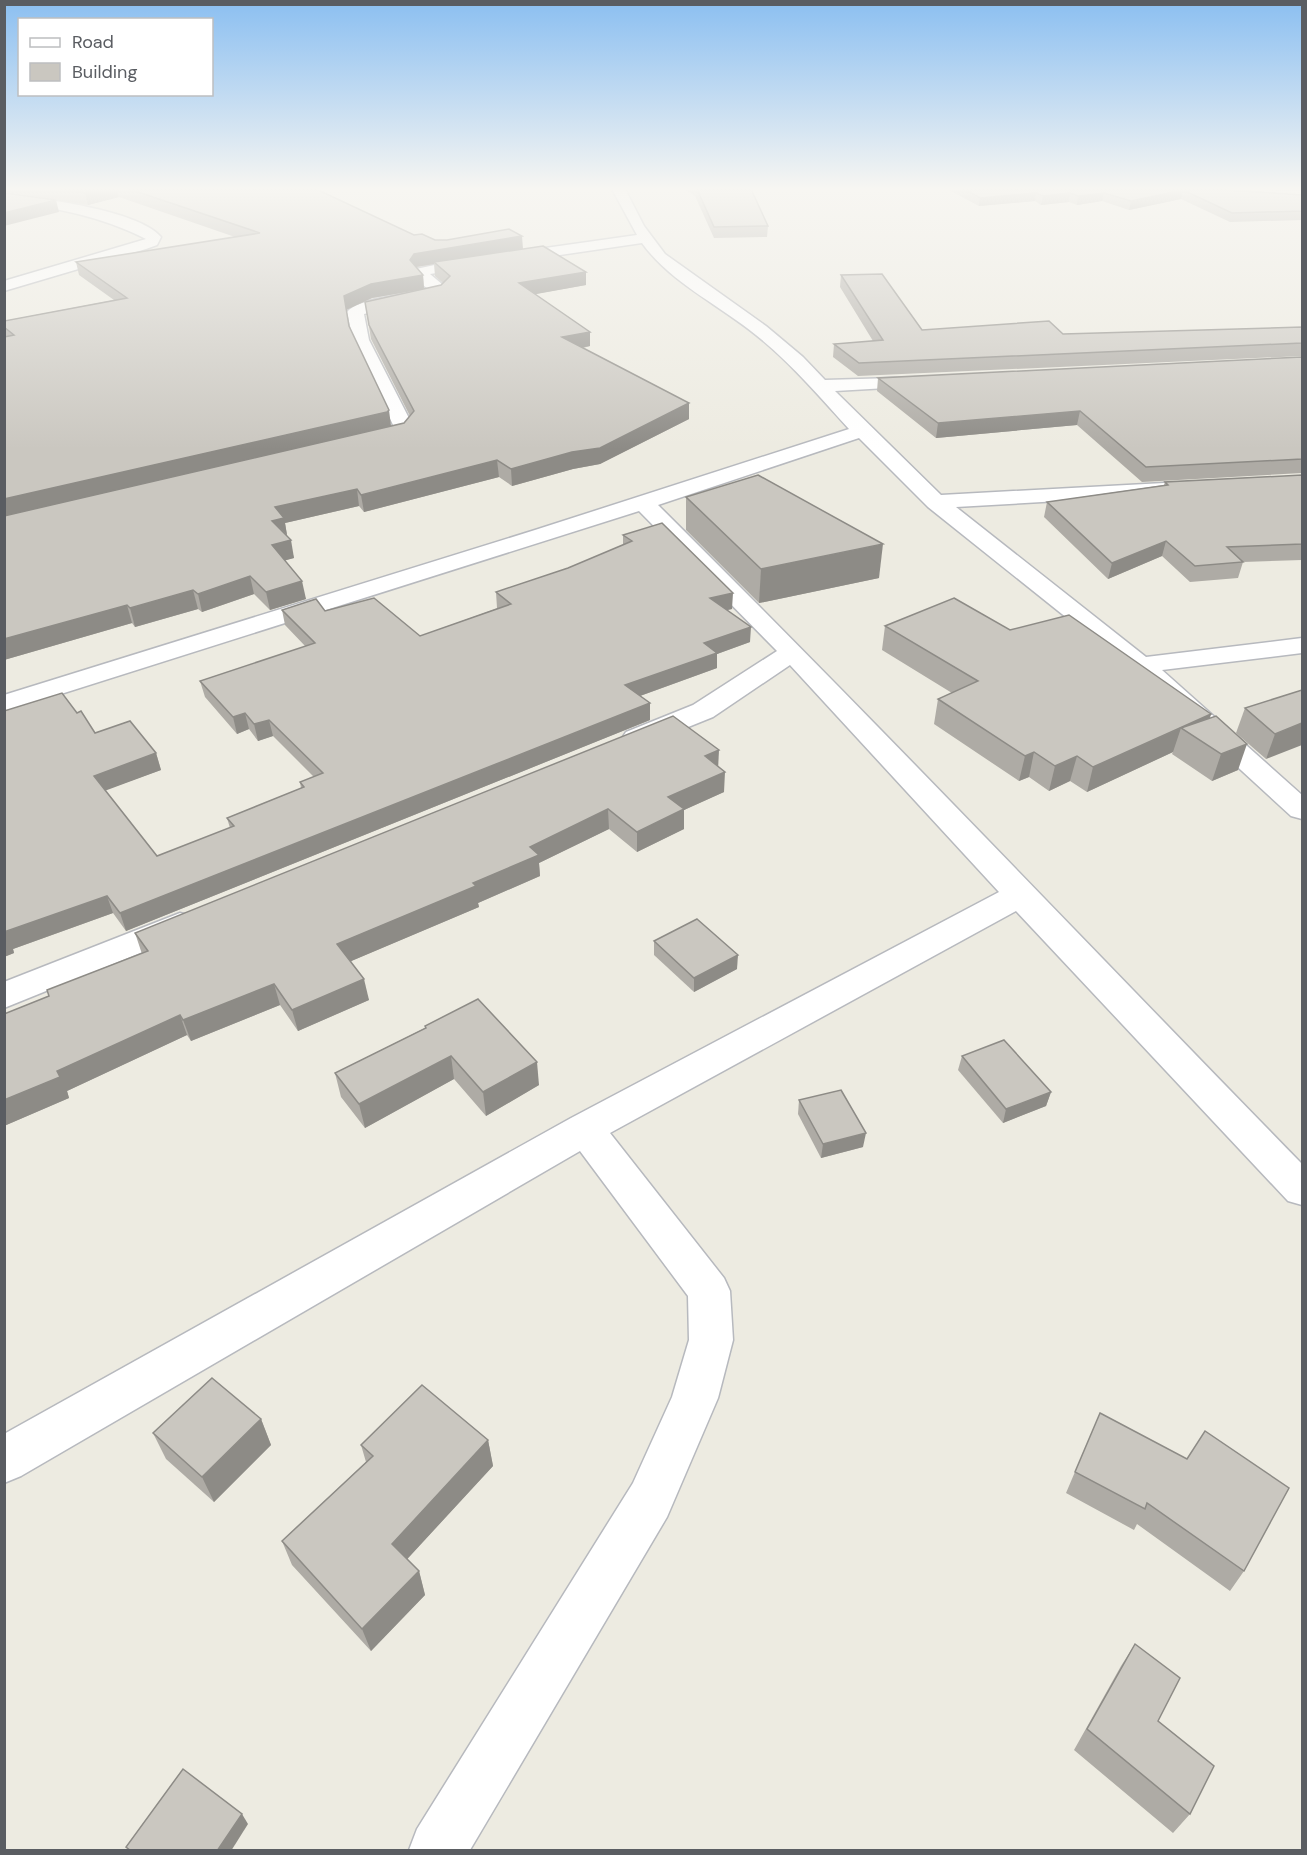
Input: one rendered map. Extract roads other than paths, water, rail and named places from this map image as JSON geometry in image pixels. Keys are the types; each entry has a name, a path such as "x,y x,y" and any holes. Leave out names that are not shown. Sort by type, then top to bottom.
{"street":[{"path":"4,286 40,276"},
{"path":"343,448 397,434 404,428 361,340 355,312 367,307 435,294 441,290 429,283 424,276"},
{"path":"682,276 760,330 797,361 862,431 936,502 1141,665 1302,810"},
{"path":"819,386 937,381"},
{"path":"4,704 644,503 862,431"},
{"path":"936,502 1184,488"},
{"path":"644,503 792,652 1020,895 1302,1189"},
{"path":"1141,665 1302,645"},
{"path":"608,749 703,711 792,652"},
{"path":"4,1460 585,1129 1020,895"},
{"path":"4,996 204,914"},
{"path":"438,1851 650,1500 695,1398 711,1340 709,1291 585,1129"}]}
